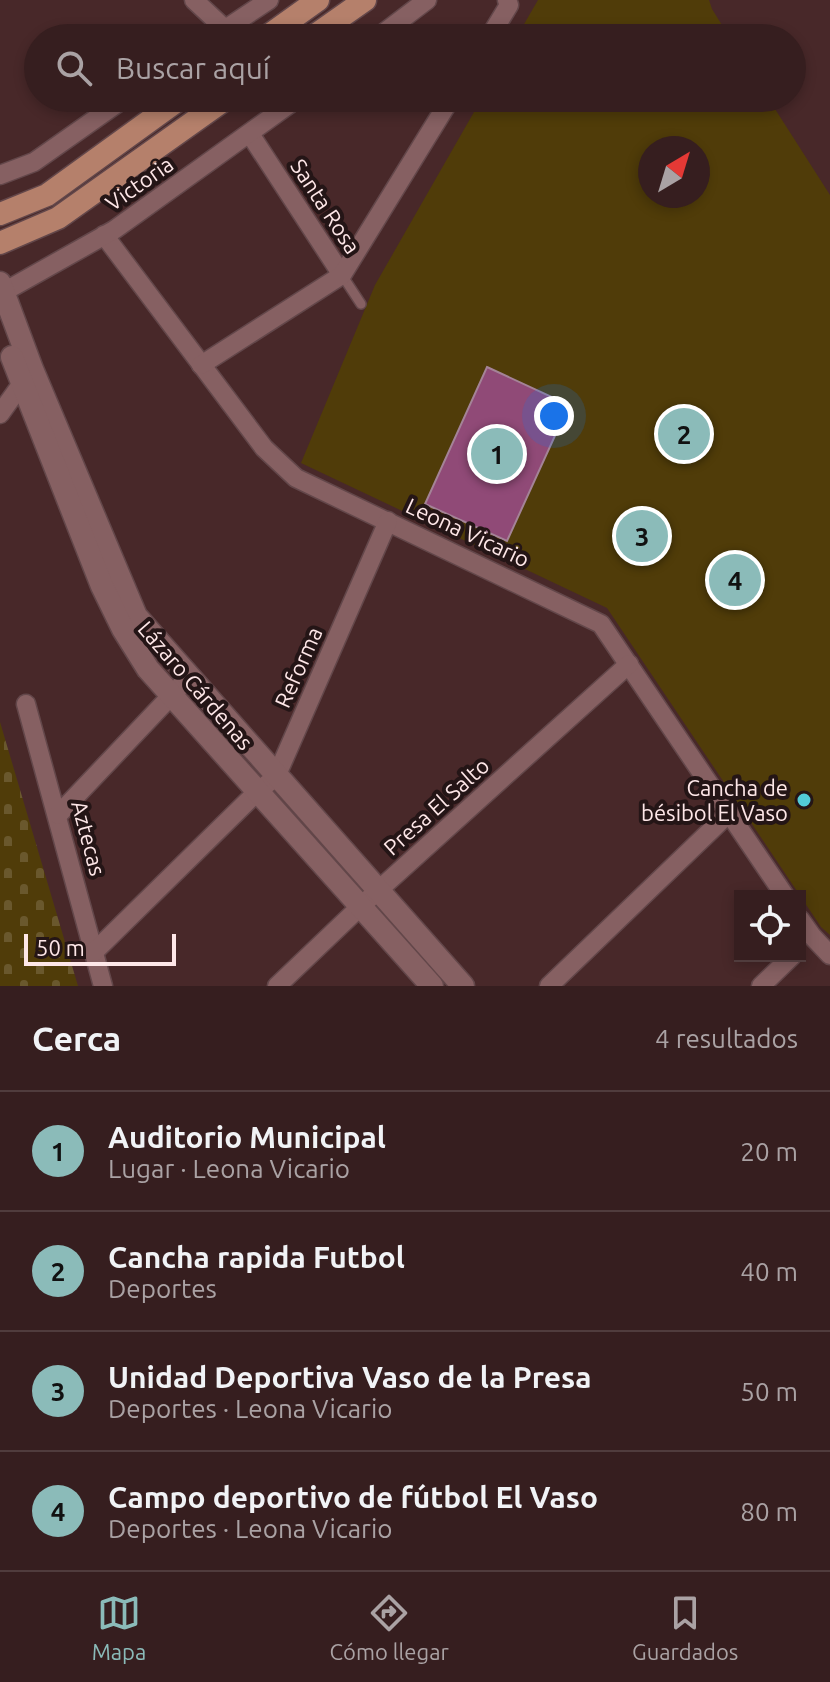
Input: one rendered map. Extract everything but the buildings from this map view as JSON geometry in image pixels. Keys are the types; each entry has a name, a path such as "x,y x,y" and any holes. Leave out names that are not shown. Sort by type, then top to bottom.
{"main road":[{"path":"285,24 318,0"},
{"path":"331,24 365,0"},
{"path":"0,214 47,195 162,112"},
{"path":"0,243 58,218 207,112"}],"street":[{"path":"194,0 212,24"},
{"path":"234,24 269,0"},
{"path":"395,24 427,0"},
{"path":"497,24 509,5 507,0"},
{"path":"0,175 34,162 105,112"},
{"name":"Victoria","path":"1,290 104,235 279,112"},
{"path":"201,365 342,275 442,112"},
{"name":"Santa Rosa","path":"250,134 342,275"},
{"name":"Leona Vicario","path":"104,235 264,448 296,478 601,624 781,890"},
{"name":"Lázaro Cárdenas","path":"1,290 27,377 102,586 123,629 148,669 258,791 463,986"},
{"name":"Lázaro Cárdenas","path":"0,321 136,616 276,777 370,898 432,986"},
{"path":"0,414 27,377"},
{"name":"Reforma","path":"94,952 276,777 388,521"},
{"name":"Presa El Salto","path":"277,986 629,664"},
{"path":"58,815 188,678"},
{"name":"Aztecas","path":"26,704 103,986"},
{"path":"549,986 729,813"},
{"path":"806,942 830,955"},
{"path":"761,986 786,962"}],"lane":[{"name":"Santa Rosa","path":"342,275 361,304"}],"green space":[{"path":"538,0 709,0 721,24 524,24"},
{"path":"474,112 777,112 830,195 830,935 806,905 806,890 796,890 607,608 301,463 375,285"},
{"path":"0,722 78,986 0,986"}],"place":[{"name":"Cancha rapida Futbol","path":"684,434"},
{"name":"Auditorio Municipal","path":"497,454"},
{"name":"Unidad Deportiva Vaso de la Presa","path":"642,536"},
{"name":"Campo deportivo de fútbol El Vaso","path":"735,580"},
{"name":"Cancha de bésibol El Vaso","path":"804,800"}]}
